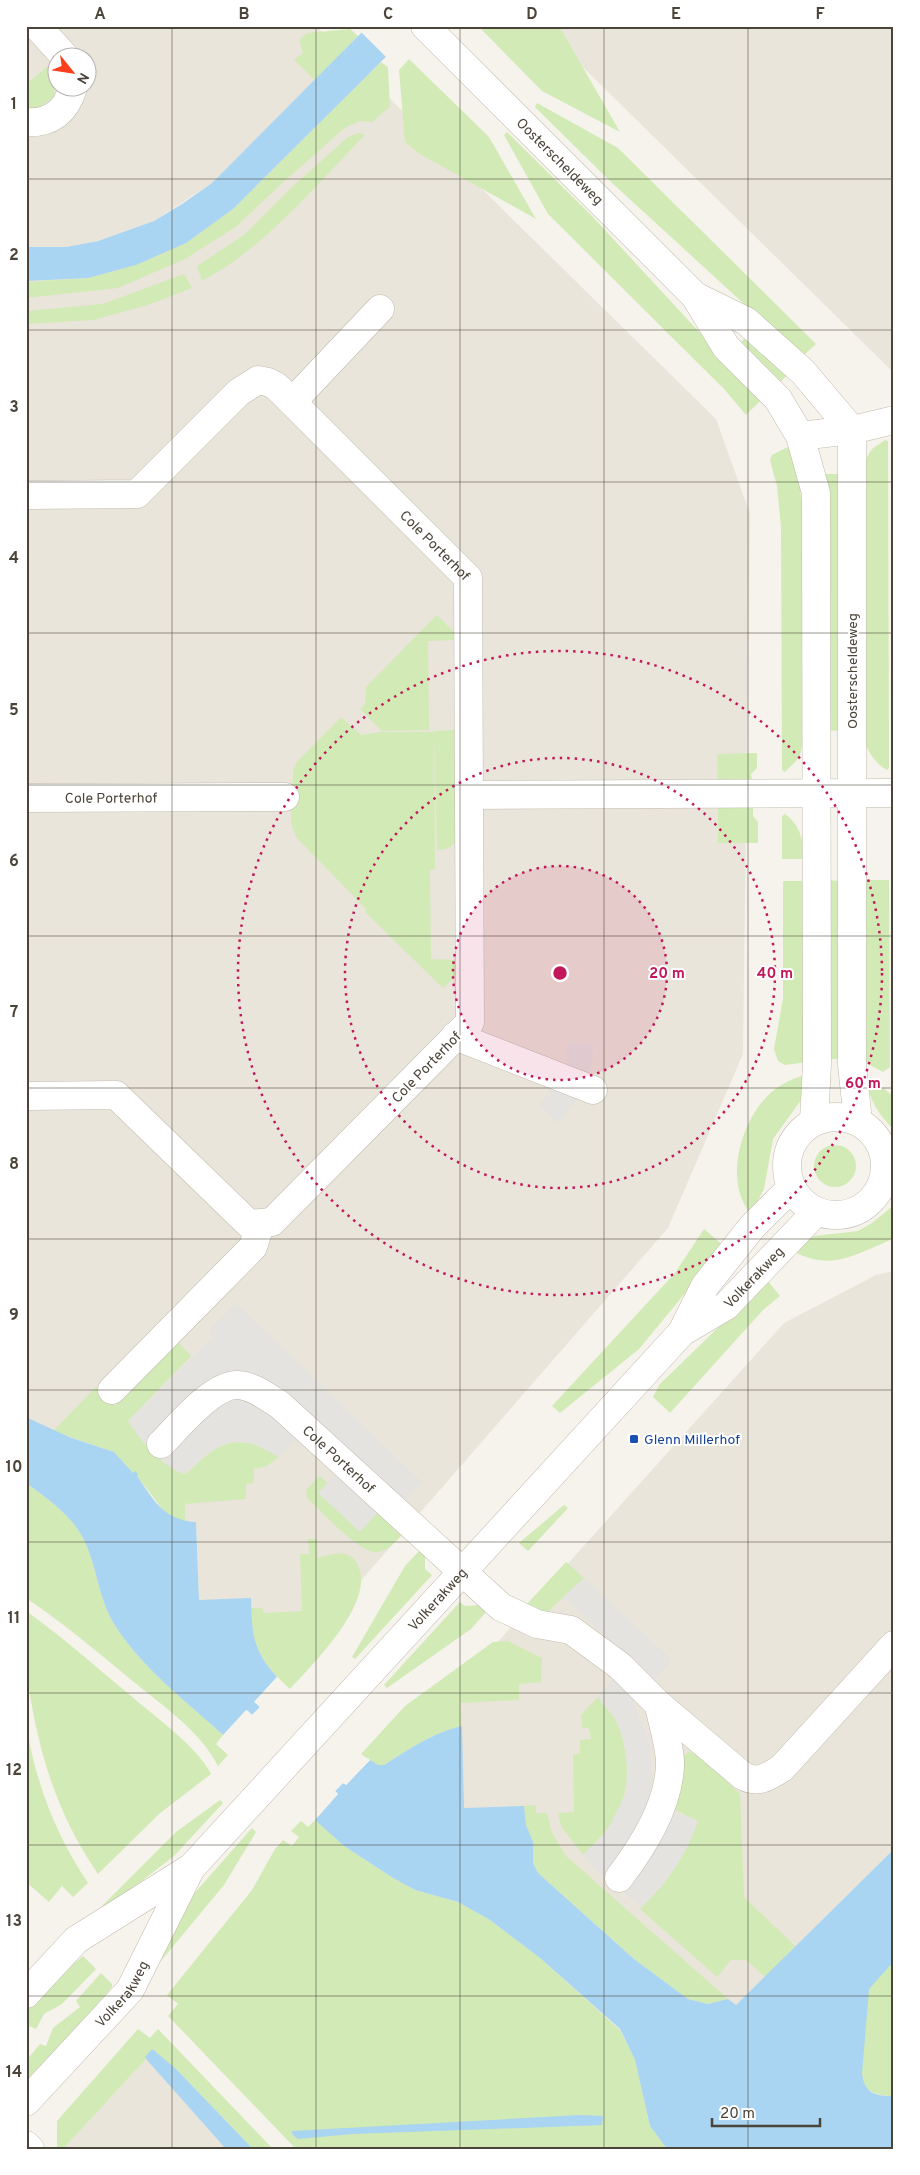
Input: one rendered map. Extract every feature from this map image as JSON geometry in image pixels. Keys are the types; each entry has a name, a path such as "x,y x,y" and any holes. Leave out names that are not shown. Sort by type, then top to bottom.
{"street":[{"path":"37,26 57,48"},
{"name":"Oosterscheldeweg","path":"426,26 695,296 726,347 778,399 800,436 816,493 815,792 817,1064 814,1121"},
{"path":"26,122 38,123 61,112 69,98"},
{"name":"Oosterscheldeweg","path":"695,296 746,321 803,372 852,430 852,1065 858,1121"},
{"path":"292,402 380,309"},
{"name":"Cole Porterhof","path":"26,495 137,494 249,384 258,380 268,382 292,402 468,578 470,1022 272,1222 260,1224"},
{"path":"800,436 852,430 894,420"},
{"path":"470,795 894,793"},
{"name":"Cole Porterhof","path":"26,798 285,797"},
{"path":"455,1036 593,1090"},
{"path":"26,1096 116,1095 249,1224 260,1224 253,1247 112,1390"},
{"path":"836,1116 858,1121 888,1149 885,1168 888,1185 854,1212 835,1216 816,1212 801,1202 791,1188 786,1162 794,1138 814,1121 836,1116"},
{"name":"Volkerakweg","path":"26,1994 76,1940 192,1867 682,1332 705,1286 752,1227 791,1188"},
{"name":"Volkerakweg","path":"682,1332 726,1306 816,1212"},
{"name":"Cole Porterhof","path":"161,1444 214,1393 227,1386 238,1385 256,1390 280,1405 462,1572"},
{"path":"462,1572 501,1607 537,1624 571,1630 620,1666 659,1705 743,1776 751,1780 764,1779 782,1768 894,1645"},
{"path":"619,1878 642,1847 660,1809 670,1765 659,1705"},
{"name":"Volkerakweg","path":"26,2102 130,1990 192,1867"},
{"path":"26,2145 30,2149"}],"shaded area":[{"path":"26,26 316,26 716,419 750,514 743,1054 668,1228 277,1677 199,1600 196,1522 177,1520 114,1452 69,1437 26,1417 26,282 233,209 351,91 324,71 212,183 154,221 98,241 66,247 26,247"},
{"path":"541,26 894,26 894,373"},
{"path":"567,1043 594,1044 589,1078 581,1094 558,1123 539,1105 564,1072"},
{"path":"894,1271 894,1849 736,2005 722,2002 708,2004 538,1873 464,1808 434,1735 441,1705 784,1323 876,1275"},
{"path":"236,1303 422,1482 405,1500 396,1492 360,1532 318,1493 354,1454 316,1418 279,1457 252,1443 229,1442 207,1453 186,1474 176,1471 163,1462 143,1442 128,1421 213,1336 208,1331"},
{"path":"584,1578 672,1660 633,1702 650,1743 652,1782 648,1803 698,1821 688,1846 677,1865 662,1886 642,1907 599,1873 583,1855 607,1831 626,1793 628,1771 623,1736 615,1719 598,1697 631,1659 563,1597"},
{"path":"146,2059 226,2149 63,2149"}],"green space":[{"path":"478,26 559,26 620,132 542,91"},
{"path":"350,29 358,36 315,80 294,60 303,53 299,40 307,33"},
{"path":"409,59 489,137 536,219 420,154 405,142 399,70"},
{"path":"381,62 388,67 390,107 372,122 360,121 346,127 282,183 237,226 185,259 118,288 26,298 26,282 88,278 136,265 186,243 233,209"},
{"path":"48,66 48,98 52,98 39,108 26,108 26,78 30,81"},
{"path":"537,103 618,148 816,344 802,357 611,182 535,107"},
{"path":"507,132 591,215 751,388 761,400 746,415 725,390 548,214 504,135"},
{"path":"359,133 365,135 269,233 225,267 202,281 197,266 244,235 292,187 348,137"},
{"path":"184,274 192,288 148,305 93,320 26,324 26,311 103,304"},
{"path":"745,338 788,374 778,385 742,346 741,342"},
{"path":"885,440 888,441 889,768 887,770 873,757 864,741 865,460 872,449"},
{"path":"788,447 799,479 802,505 803,743 799,758 785,772 782,770 781,527 777,486 770,460 772,455"},
{"path":"824,474 840,474 841,731 825,730"},
{"path":"437,615 455,633 455,640 428,641 429,730 382,731 360,709 365,704 366,687"},
{"path":"341,717 361,735 381,732 434,732 435,869 430,870 431,959 457,960 457,975 443,988 366,913 366,909 297,838 292,827 293,770 297,762"},
{"path":"454,730 456,734 456,842 447,849 437,850 434,731"},
{"path":"757,753 757,768 751,774 752,780 718,780 717,754"},
{"path":"718,807 753,807 753,816 758,822 758,843 718,843"},
{"path":"785,814 795,823 798,829 803,846 804,859 782,859 782,816"},
{"path":"825,880 841,881 842,1059 826,1059"},
{"path":"863,880 889,880 890,1067 883,1072 864,1062"},
{"path":"783,881 805,881 807,1062 785,1065 778,1061 774,1049 783,999"},
{"path":"807,1075 804,1096 773,1139 764,1189 751,1214 743,1202 737,1173 738,1157 747,1127 762,1102 771,1092 788,1081"},
{"path":"866,1078 881,1086 894,1097 894,1130 876,1107"},
{"path":"839,1145 847,1148 853,1154 856,1166 853,1178 847,1184 831,1187 823,1184 817,1178 814,1162 817,1154 823,1148"},
{"path":"894,1205 894,1237 888,1241 852,1256 830,1261 806,1257 793,1251 814,1236 858,1231 872,1223"},
{"path":"704,1229 724,1246 639,1349 560,1413 552,1406 675,1273"},
{"path":"767,1280 780,1296 763,1310 670,1413 653,1397 659,1385"},
{"path":"178,1342 191,1356 128,1421 146,1445 168,1465 186,1474 208,1454 218,1447 229,1443 251,1444 279,1457 267,1466 254,1469 254,1483 246,1484 246,1499 185,1504 185,1522 166,1514 137,1476 138,1474 133,1473 114,1452 53,1431 96,1387 115,1406"},
{"path":"319,1476 328,1483 319,1493 380,1514 402,1535 391,1546 377,1552 370,1551 351,1539 307,1498 306,1490"},
{"path":"26,1483 58,1507 78,1530 92,1560 105,1605 116,1627 127,1642 152,1671 223,1735 216,1744 228,1755 218,1766 200,1740 178,1718 78,1636 26,1598"},
{"path":"564,1505 568,1508 528,1551 519,1543"},
{"path":"308,1539 317,1539 318,1558 344,1554 353,1558 361,1577 359,1594 341,1630 290,1689 272,1671 260,1653 253,1634 251,1608 262,1608 264,1613 302,1611 300,1554 309,1554"},
{"path":"419,1551 425,1556 425,1569 432,1575 355,1659 352,1657 405,1566"},
{"path":"566,1562 584,1578 545,1614 526,1605"},
{"path":"460,1602 465,1606 481,1605 487,1611 471,1629 387,1688 384,1685"},
{"path":"26,1611 175,1732 205,1763 211,1774 159,1814 98,1874 83,1850 59,1801 42,1750 35,1723 26,1668"},
{"path":"508,1641 542,1658 541,1682 519,1684 519,1700 460,1703 462,1726 431,1737 384,1765 378,1766 361,1754 405,1706 493,1642"},
{"path":"598,1697 615,1718 623,1738 627,1767 626,1782 624,1796 613,1821 595,1844 583,1855 561,1826 558,1813 574,1812 573,1754 580,1754 580,1740 591,1739 589,1728 582,1728 581,1715"},
{"path":"26,1723 35,1766 48,1806 56,1826 88,1883 73,1897 62,1886 49,1902 26,1882"},
{"path":"689,1752 698,1755 740,1794 744,1897 795,1946 765,1977 746,1960 731,1960 717,1977 640,1909 674,1868 687,1846 698,1821 675,1810 682,1757"},
{"path":"220,1800 223,1803 174,1856 95,1917 92,1916 176,1832"},
{"path":"536,1805 536,1813 547,1813 552,1833 566,1856 728,1999 708,2004 688,1999 634,1959 538,1873 533,1863 532,1842 526,1825 524,1806"},
{"path":"315,1820 344,1846 393,1878 415,1890 458,1902 490,1920 540,1958 620,2030 635,2060 650,2126 667,2149 296,2149 168,2016 178,2004 167,1995 252,1890 275,1849 283,1840 292,1846 299,1837 291,1831 301,1821 308,1827"},
{"path":"252,1828 256,1832 224,1885 155,1968 192,1896"},
{"path":"83,1956 96,1969 62,2004 44,2014 36,2029 29,2026 26,2032 26,2009"},
{"path":"894,1959 894,2096 885,2096 869,2090 853,2068 869,1985"},
{"path":"101,1973 112,1984 112,1987 26,2086 26,2061 40,2044 46,2046 53,2028 80,2007 76,2001"},
{"path":"138,2029 150,2038 158,2029 273,2149 253,2149 175,2068 145,2057 146,2059 63,2149 57,2149 57,2121"}],"water":[{"path":"368,26 417,26 233,209 186,243 136,265 88,278 26,281 26,247 66,247 98,241 154,221 212,183"},
{"path":"26,1417 69,1437 114,1452 133,1473 135,1471 138,1474 137,1476 154,1501 167,1513 196,1522 199,1600 251,1598 255,1640 263,1658 277,1677 255,1701 260,1707 252,1715 246,1710 223,1735 152,1671 127,1642 116,1627 105,1605 92,1560 78,1530 58,1507 26,1483"},
{"path":"462,1726 464,1808 524,1806 526,1825 533,1842 533,1863 538,1873 634,1959 688,1999 708,2004 728,1999 736,2005 894,1849 894,1961 869,1989 862,2074 863,2081 869,2090 877,2094 894,2096 894,2149 667,2149 650,2126 635,2060 620,2029 540,1958 490,1920 458,1902 415,1890 393,1878 344,1846 315,1820 338,1794 335,1791 343,1783 346,1785 370,1760 378,1765 384,1765 431,1737"},
{"path":"152,2049 175,2068 253,2149 226,2149 146,2059 145,2057"},
{"path":"580,2115 603,2116 602,2125 353,2134 298,2139 292,2134 292,2131"}],"pier":[{"path":"364,26 419,26 387,58 360,31"},
{"path":"277,1677 279,1679 258,1702 262,1709 253,1718 247,1714 225,1737 222,1737 247,1710 252,1715 260,1707 254,1702"},
{"path":"368,1758 370,1760 346,1785 343,1783 335,1791 338,1794 313,1822 313,1819 335,1794 333,1790 342,1781 346,1782"}],"place":[{"name":"Glenn Millerhof","path":"634,1439"}]}
